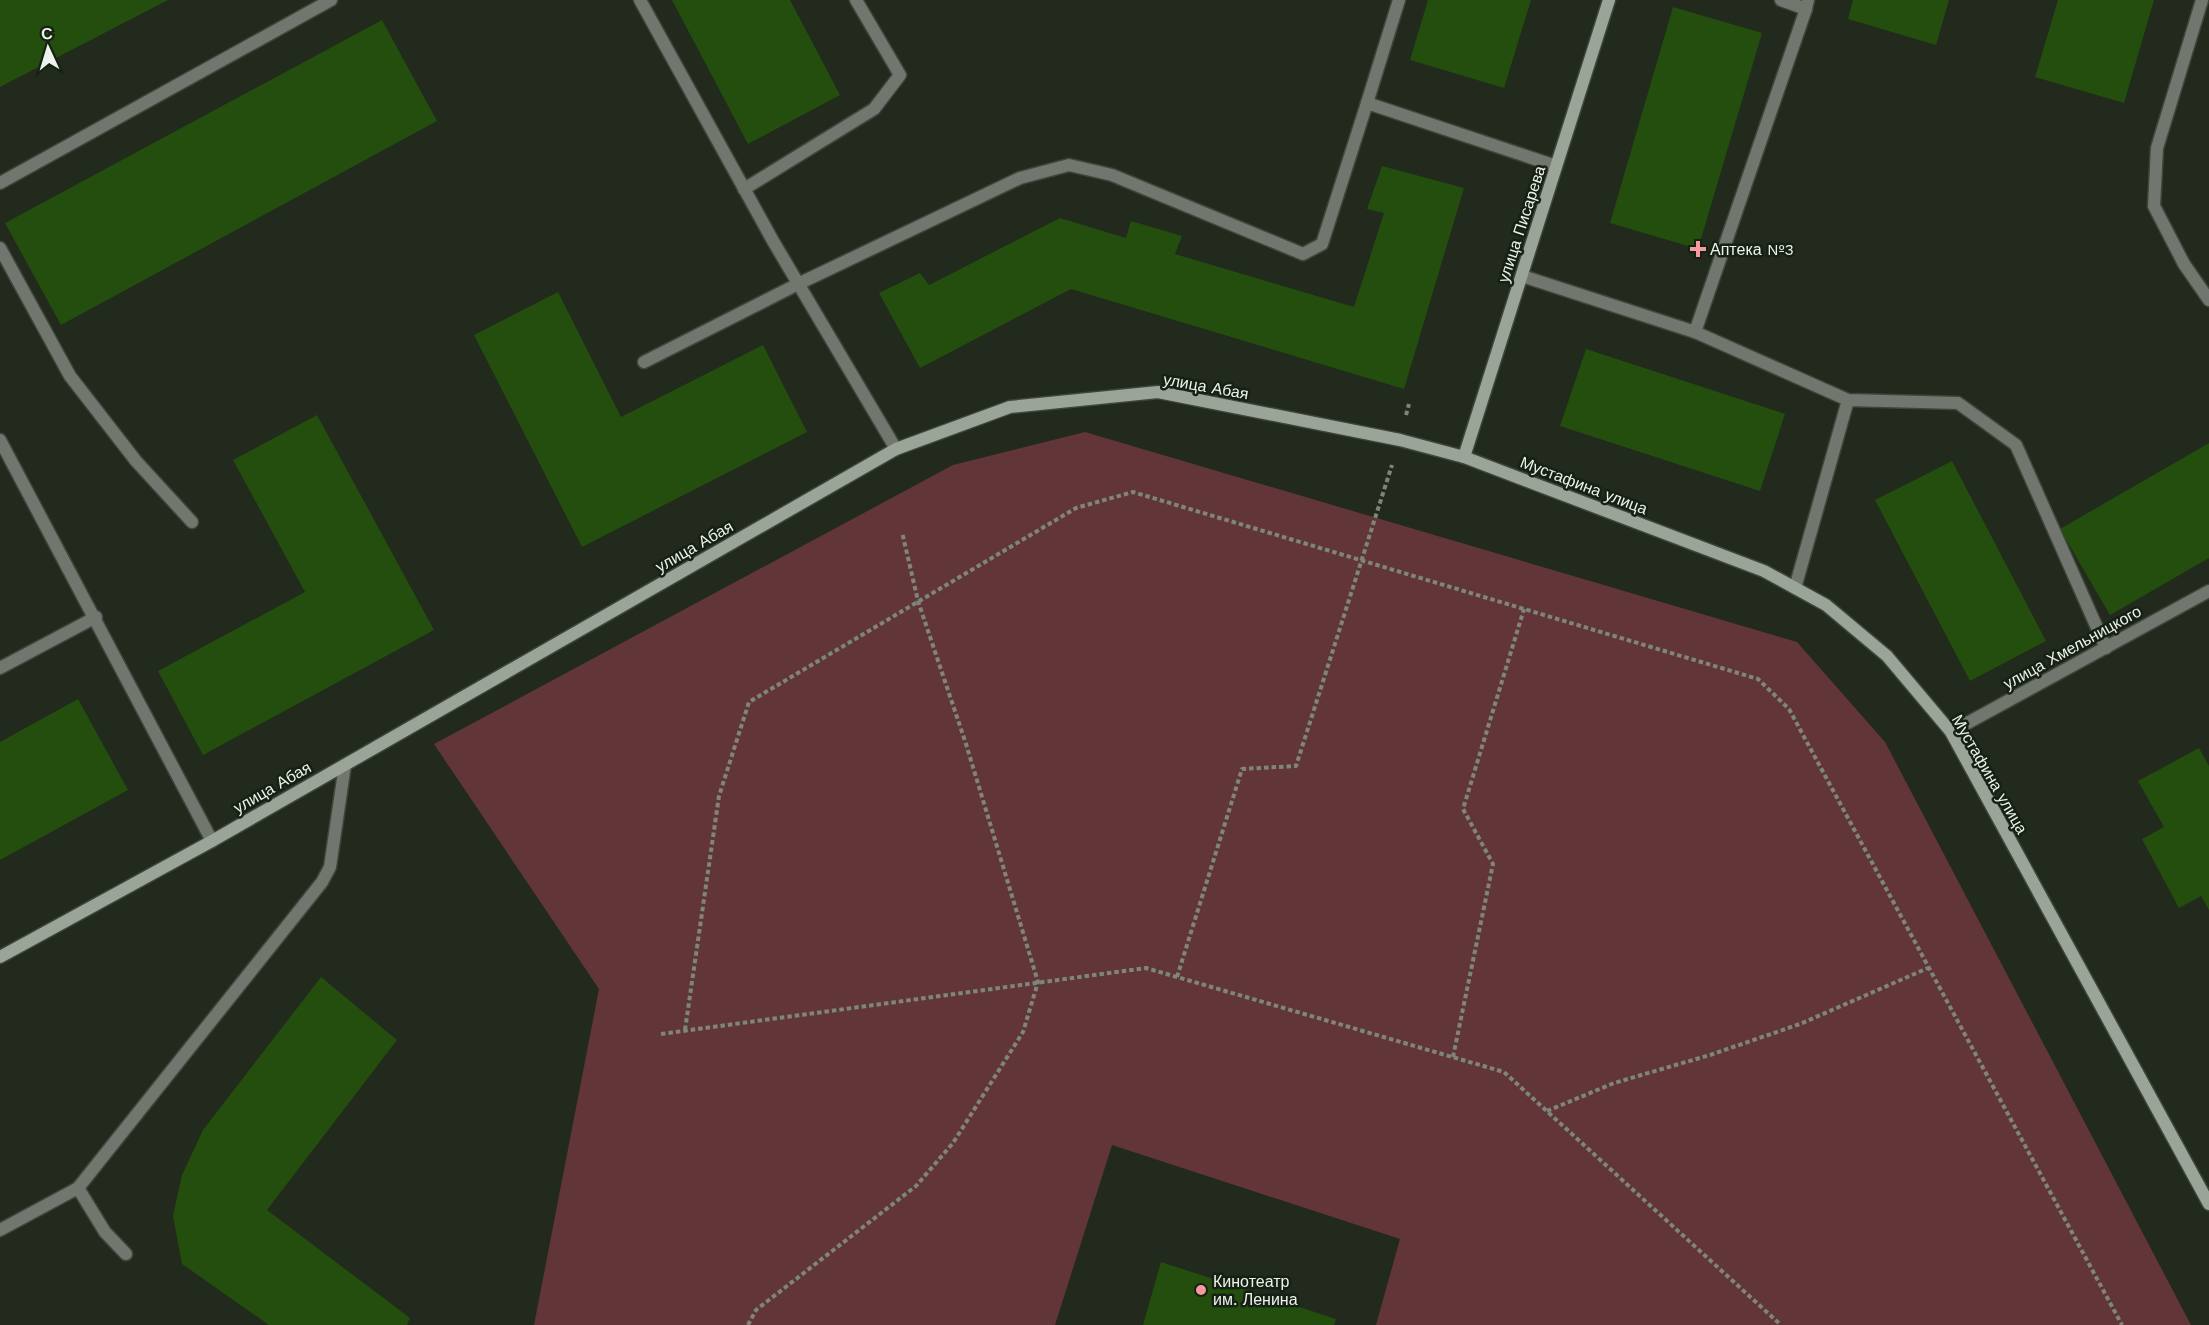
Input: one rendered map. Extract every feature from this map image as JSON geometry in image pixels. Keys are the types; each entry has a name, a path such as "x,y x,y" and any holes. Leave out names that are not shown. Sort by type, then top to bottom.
{"main road":[{"name":"улица Писарева","path":"1464,457 1609,0"},
{"name":"улица Абая","path":"0,957 212,841 896,449 1010,407 1158,392 1400,440 1464,457"},
{"name":"Мустафина улица","path":"1464,457 1764,571 1826,604 1887,656 1951,732 2209,1204"}],"street":[{"path":"0,183 331,0"},
{"path":"640,0 798,284 896,449"},
{"path":"744,189 874,109 900,75 856,0"},
{"path":"644,362 798,284 1020,178 1069,165 1112,175 1303,254 1322,244 1399,0"},
{"path":"1695,332 1807,5 1781,0"},
{"path":"2202,0 2157,148 2154,206 2184,264 2209,300"},
{"path":"1367,103 1556,166"},
{"path":"0,248 70,376 136,461 192,522"},
{"path":"1521,276 1695,332 1848,400 1958,403 2016,445 2106,648"},
{"path":"1795,588 1848,400"},
{"path":"0,440 96,617 212,841"},
{"name":"улица Хмельницкого","path":"1951,732 2209,591"},
{"path":"0,668 96,617"},
{"path":"0,1230 78,1188 322,882 330,867 345,765"},
{"path":"78,1188 105,1232 126,1254"}],"path":[{"path":"1177,977 1242,769 1296,766 1400,440 1409,404"},
{"path":"685,1030 719,796 749,702 1076,508 1133,492 1758,679 1789,709 2122,1325"},
{"path":"748,1325 756,1310 916,1186 953,1143 1023,1032 1038,982 966,744 918,601 902,532"},
{"path":"1453,1057 1493,864 1463,809 1524,609"},
{"path":"1547,1111 1614,1083 1710,1055 1800,1024 1928,967"},
{"path":"661,1034 1146,968 1504,1072 1781,1325"}],"shaded area":[{"path":"1085,432 1797,642 1885,742 2191,1325 1376,1325 1400,1239 1112,1145 1055,1325 534,1325 599,989 434,744 953,465"}],"building":[{"path":"0,0 168,0 0,87"},
{"path":"672,0 790,0 840,95 748,144"},
{"path":"1428,0 1531,0 1504,88 1410,60"},
{"path":"1853,0 1949,0 1936,45 1848,19"},
{"path":"2058,0 2154,0 2124,103 2035,77"},
{"path":"1673,7 1762,33 1698,249 1610,223"},
{"path":"382,20 437,121 61,325 5,223"},
{"path":"1382,166 1464,188 1404,389 1071,289 920,368 879,293 920,273 929,285 1060,218 1126,238 1131,221 1182,236 1175,254 1354,307 1384,213 1367,209"},
{"path":"558,292 621,417 763,345 807,432 582,547 474,335"},
{"path":"1586,349 1785,414 1760,491 1560,426"},
{"path":"317,415 434,630 203,755 158,671 305,592 233,460"},
{"path":"2209,443 2209,558 2110,615 2060,529"},
{"path":"1952,461 2046,641 1970,681 1875,500"},
{"path":"78,699 128,790 0,860 0,742"},
{"path":"2199,748 2209,766 2209,910 2201,896 2179,908 2142,839 2164,827 2138,781"},
{"path":"321,977 397,1040 267,1210 410,1318 407,1325 269,1325 182,1264 173,1216 182,1175 203,1130"},
{"name":"Кинотеатр им. Ленина","path":"1161,1262 1336,1319 1334,1325 1143,1325"}],"place":[{"name":"Аптека №3","path":"1698,249"},
{"name":"Кинотеатр им. Ленина","path":"1201,1290"}]}
